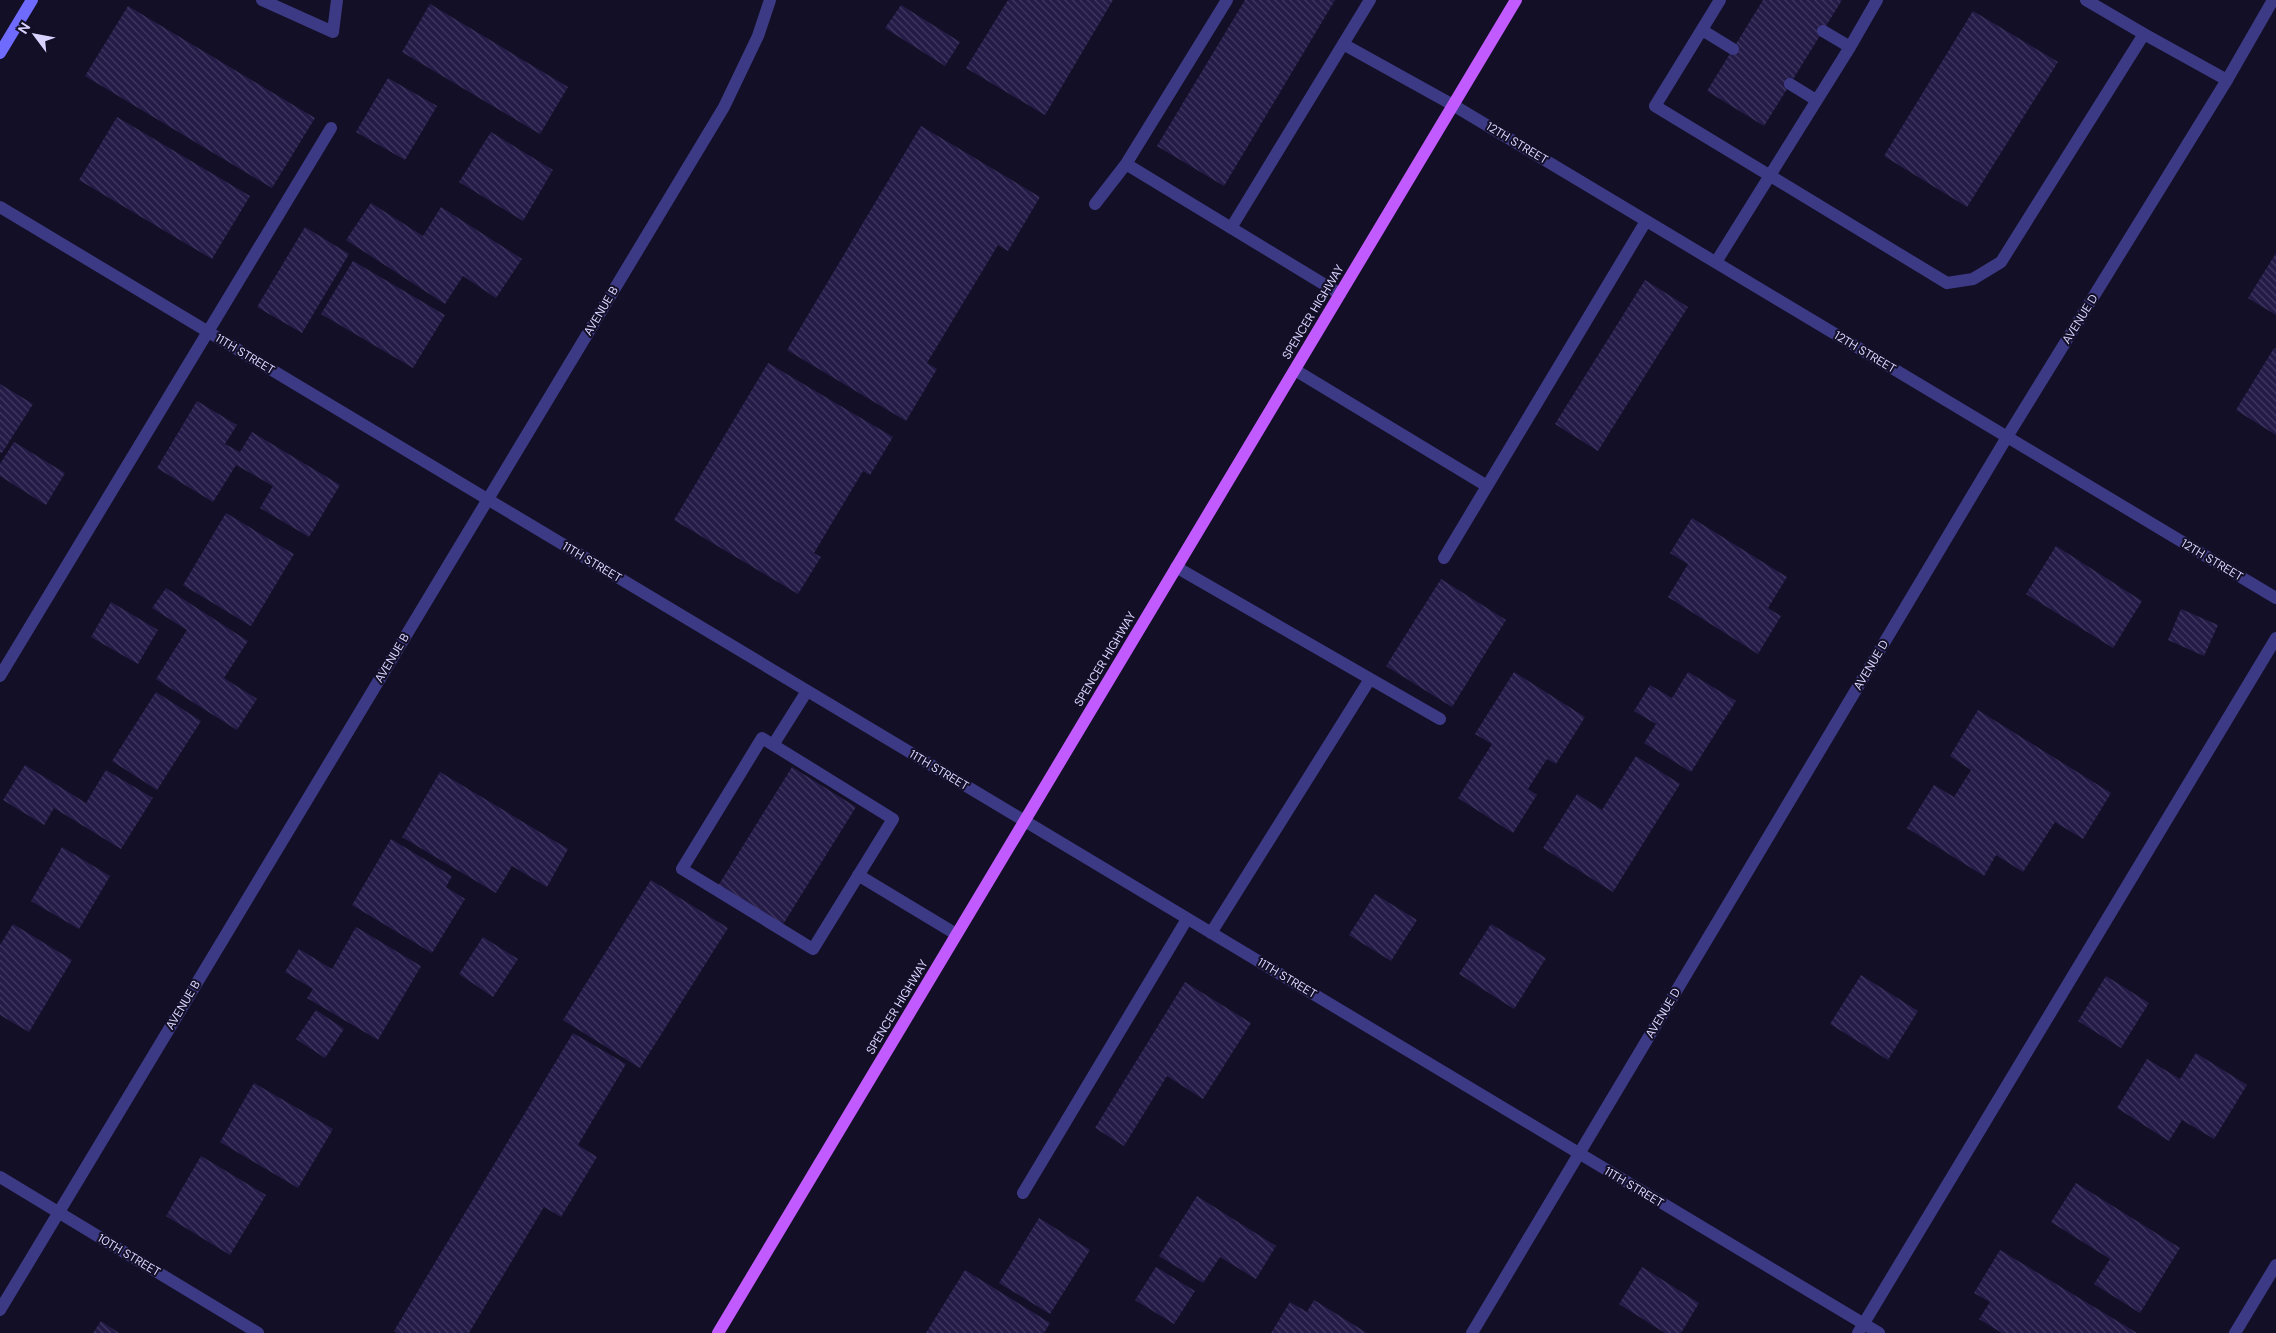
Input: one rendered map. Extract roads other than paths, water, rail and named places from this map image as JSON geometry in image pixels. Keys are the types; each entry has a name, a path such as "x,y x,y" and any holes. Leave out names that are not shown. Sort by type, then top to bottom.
{"main road":[{"name":"SPENCER HIGHWAY","path":"718,1333 1516,0"}],"street":[{"path":"0,54 32,0"},
{"path":"262,0 333,32 337,0"},
{"name":"AVENUE B","path":"0,1310 724,106 758,36 770,0"},
{"path":"1095,204 1126,164 1227,0"},
{"path":"1231,228 1370,0"},
{"path":"1720,0 1655,106 1947,283 1973,279 2001,262 2144,34"},
{"path":"1716,262 1850,47 1876,0"},
{"path":"2086,0 2227,80"},
{"name":"AVENUE D","path":"1472,1333 2007,437 2227,80 2273,0"},
{"path":"1702,30 1733,49"},
{"path":"1823,31 1850,47"},
{"name":"12TH STREET","path":"1343,44 1453,105 2276,598"},
{"path":"1790,84 1816,100"},
{"path":"0,676 332,128"},
{"path":"1126,164 1340,294"},
{"name":"11TH STREET","path":"0,207 1579,1154 1861,1329 1879,1333"},
{"path":"1444,558 1646,221"},
{"path":"1295,370 1487,486"},
{"path":"1176,567 1440,719"},
{"path":"1861,1329 2276,638"},
{"path":"1211,933 1370,679"},
{"path":"773,745 806,691"},
{"path":"762,738 773,745 893,819 813,949 682,869 762,738"},
{"path":"858,875 956,934"},
{"path":"1023,1193 1187,919"},
{"name":"10TH STREET","path":"0,1177 258,1333"},
{"path":"2235,1333 2276,1265"}]}
